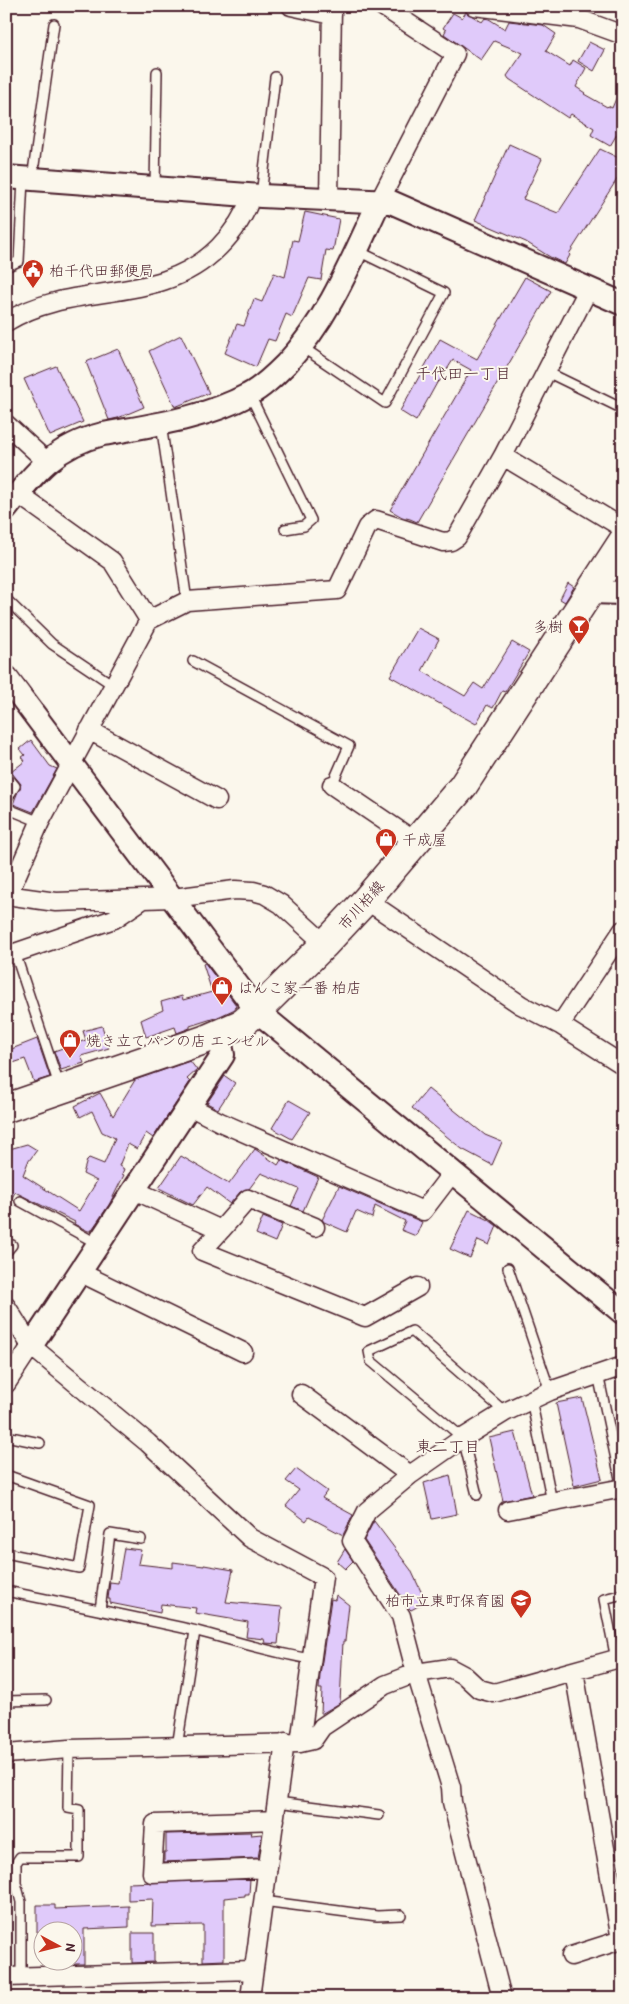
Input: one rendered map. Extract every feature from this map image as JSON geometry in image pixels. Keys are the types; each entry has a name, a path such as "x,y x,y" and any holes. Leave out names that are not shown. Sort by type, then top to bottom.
{"main road":[{"name":"市川柏線","path":"6,1108 219,1034 243,1023 257,1011 325,944 366,900 463,786 623,541"}],"street":[{"path":"290,6 332,11 329,200"},
{"path":"149,620 112,561 12,501 46,461 68,447 91,437 198,416 250,394 276,375 302,347 328,309 380,200 455,54 382,6"},
{"path":"474,6 579,19 623,35"},
{"path":"21,178 256,196 329,200 380,200 391,202 623,304"},
{"path":"6,322 60,300 149,286 184,274 207,259 224,242 256,196"},
{"path":"325,944 281,904 253,890 235,890 142,900 56,902 7,895 40,822 149,620 187,601 337,590 367,527 376,520 443,542 451,541 457,537 503,456 589,288"},
{"path":"6,424 46,461"},
{"path":"503,456 623,528"},
{"path":"590,592 623,593"},
{"path":"6,677 257,1011 623,1313"},
{"path":"89,730 217,800"},
{"path":"332,785 416,842"},
{"path":"10,954 114,919 142,900"},
{"path":"366,900 521,1005 560,1025 623,1065"},
{"path":"560,1025 623,930"},
{"path":"6,1384 223,1055 219,1034"},
{"path":"189,1106 220,1122 423,1211 452,1173"},
{"path":"134,1190 221,1230"},
{"path":"315,1227 248,1200 202,1251 365,1318 418,1287"},
{"path":"80,1272 243,1352"},
{"path":"6,1306 31,1346 148,1443 250,1538 323,1577 311,1659 293,1742 277,1802 250,1998"},
{"path":"502,1998 452,1802 451,1787 400,1616 352,1541 367,1511 410,1475 463,1438 505,1412 532,1399 623,1366"},
{"path":"301,1394 410,1475"},
{"path":"508,1510 622,1488"},
{"path":"6,1754 69,1749 177,1747 313,1740 322,1726 385,1685 416,1673 450,1668 465,1676 480,1689 494,1693 619,1658"},
{"path":"571,1956 622,1940 574,1671"},
{"path":"268,1868 152,1872 155,1824 275,1820"},
{"path":"13,1977 254,1970"}],"lane":[{"path":"6,267 18,261 21,178 54,24"},
{"path":"155,188 158,72"},
{"path":"256,196 274,77"},
{"path":"302,347 385,404 444,293 356,250"},
{"path":"546,372 623,409"},
{"path":"250,394 311,520 304,526 285,529"},
{"path":"160,424 187,601"},
{"path":"6,599 52,644 113,685"},
{"path":"193,661 349,746 332,785"},
{"path":"6,775 15,786 6,800"},
{"path":"6,808 40,822"},
{"path":"10,954 60,1090"},
{"path":"20,1202 98,1244"},
{"path":"508,1268 550,1391"},
{"path":"477,1495 463,1438 370,1361 369,1351 412,1331 505,1412"},
{"path":"598,1374 622,1488"},
{"path":"532,1399 552,1502"},
{"path":"6,1436 40,1443"},
{"path":"6,1474 90,1505 79,1568 6,1553"},
{"path":"100,1610 110,1534 141,1539"},
{"path":"6,1591 195,1631 279,1654 311,1659"},
{"path":"619,1658 604,1599 623,1594"},
{"path":"177,1747 195,1631"},
{"path":"6,1701 46,1700"},
{"path":"13,1977 21,1902 16,1883 16,1863 20,1857 79,1857 79,1810 68,1808 69,1749"},
{"path":"277,1802 379,1816"},
{"path":"263,1901 377,1916 401,1915"}],"building":[{"path":"466,12 482,22 485,18 489,19 505,29 509,21 543,25 556,34 546,51 570,66 573,60 586,68 576,87 584,94 607,107 612,108 623,82 623,124 610,146 591,135 594,128 571,114 568,118 509,79 507,76 523,53 494,41 481,60 444,34 446,30 443,28 453,13 462,18"},
{"path":"589,42 605,50 594,71 578,61"},
{"path":"509,144 542,159 523,199 558,213 600,149 623,160 623,170 569,254 565,264 526,242 475,220"},
{"path":"305,212 339,219 333,251 326,250 321,280 309,278 292,317 286,314 275,341 268,339 256,367 225,353 237,324 244,326 254,299 262,302 274,273 285,277 293,240 298,241"},
{"path":"525,277 551,291 417,522 402,517 390,510 471,370 453,360 438,381 416,421 400,411 440,339 477,359"},
{"path":"181,335 209,393 175,407 149,351"},
{"path":"118,349 144,407 109,420 86,362"},
{"path":"56,366 83,422 50,436 24,379"},
{"path":"568,583 574,587 565,602 560,599"},
{"path":"418,628 439,639 422,671 465,696 474,683 483,689 512,642 529,652 505,692 502,691 493,708 487,705 476,724 390,676"},
{"path":"31,740 50,766 57,769 33,812 13,804 21,784 11,772 25,761 22,757 25,755 20,749"},
{"path":"205,963 236,1005 235,1009 177,1033 175,1027 146,1037 141,1020 163,1010 161,1002 182,996 183,1000 212,992 203,964"},
{"path":"102,1026 109,1048 81,1056 84,1063 61,1070 54,1051 86,1040 83,1031"},
{"path":"37,1039 50,1077 34,1082 25,1059 13,1063 9,1050"},
{"path":"190,1061 197,1070 187,1079 190,1082 153,1138 146,1133 137,1149 128,1144 119,1166 124,1169 122,1174 124,1175 109,1205 91,1231 74,1224 75,1222 15,1192 6,1210 6,1150 27,1144 37,1150 28,1162 23,1175 79,1211 97,1181 83,1174 87,1160 89,1158 104,1164 115,1138 102,1132 92,1111 80,1117 75,1106 100,1093 113,1116 135,1080"},
{"path":"225,1076 235,1083 218,1109 207,1103"},
{"path":"428,1089 485,1135 502,1142 492,1165 462,1149 412,1108"},
{"path":"289,1100 310,1112 292,1139 272,1128"},
{"path":"255,1149 278,1165 281,1160 318,1177 303,1211 291,1206 299,1189 261,1173 249,1189 240,1192 230,1204 207,1187 193,1205 159,1188 181,1156 229,1184"},
{"path":"339,1186 422,1222 416,1236 401,1230 405,1221 375,1206 372,1218 356,1211 347,1232 324,1222 322,1220"},
{"path":"469,1210 497,1226 489,1245 478,1240 470,1258 450,1249"},
{"path":"263,1217 282,1225 275,1242 256,1234"},
{"path":"582,1398 602,1479 574,1486 556,1403"},
{"path":"515,1432 532,1495 503,1501 489,1438"},
{"path":"296,1469 327,1491 322,1498 353,1515 343,1535 309,1517 306,1521 286,1506 299,1490 286,1481"},
{"path":"450,1475 457,1514 432,1519 424,1483"},
{"path":"374,1521 411,1570 426,1602 411,1610 364,1540"},
{"path":"124,1548 141,1550 138,1564 173,1568 173,1562 233,1570 226,1602 282,1607 278,1644 265,1643 264,1639 246,1637 248,1622 195,1613 196,1608 161,1604 160,1613 110,1603 110,1599 108,1599 110,1582 118,1583"},
{"path":"345,1549 353,1561 345,1569 337,1562"},
{"path":"336,1595 349,1605 345,1641 343,1641 340,1703 321,1714 322,1689 319,1689 320,1675 331,1599 335,1600"},
{"path":"252,1832 251,1835 262,1834 258,1858 164,1862 166,1834"},
{"path":"250,1879 249,1894 224,1898 224,1960 203,1961 203,1925 152,1926 153,1899 128,1900 128,1883"},
{"path":"37,1905 55,1905 55,1909 129,1906 129,1927 84,1929 84,1964 82,1964 82,1922 37,1922"},
{"path":"132,1933 154,1933 154,1962 132,1963"}],"place":[{"name":"柏千代田郵便局","path":"33,289"},
{"name":"多樹","path":"579,645"},
{"name":"千成屋","path":"386,858"},
{"name":"はんこ家一番 柏店","path":"222,1006"},
{"name":"焼き立てパンの店 エンゼル","path":"70,1059"},
{"name":"柏市立東町保育園","path":"521,1619"}],"district":[{"name":"千代田一丁目","path":"463,373"},
{"name":"東二丁目","path":"448,1446"}]}
